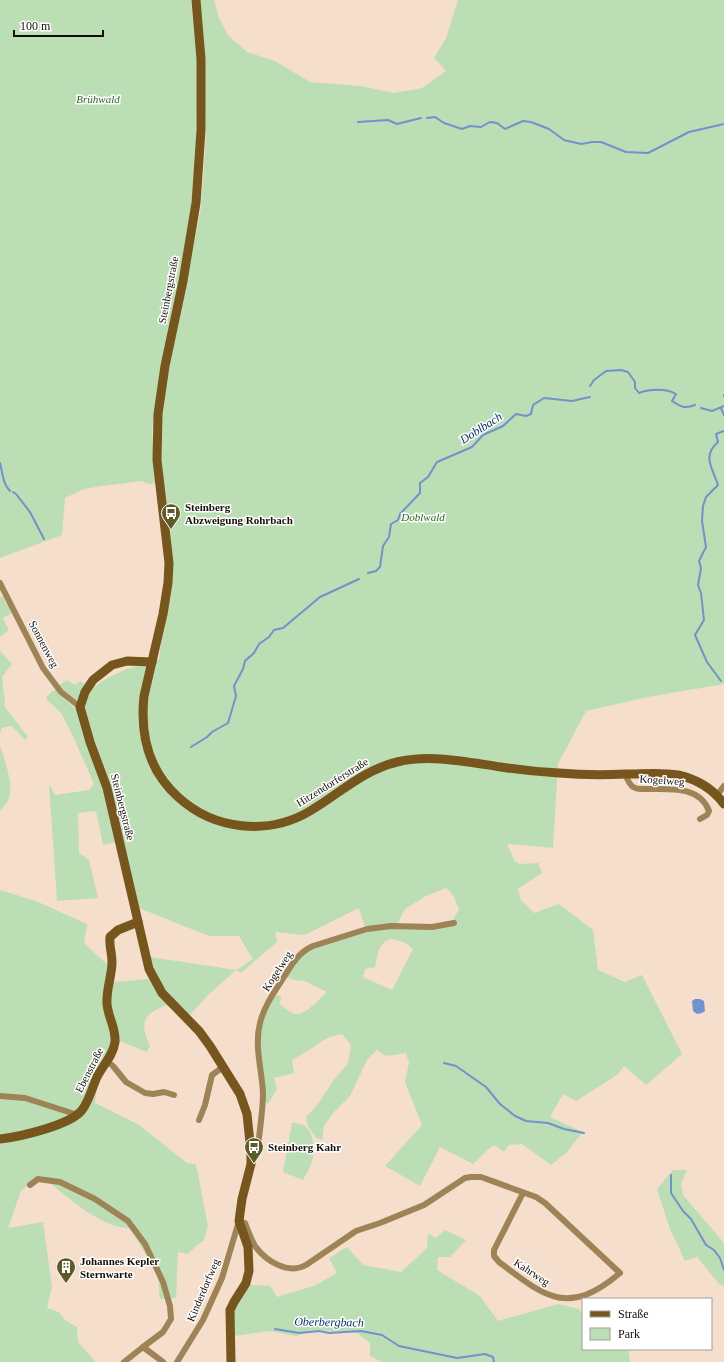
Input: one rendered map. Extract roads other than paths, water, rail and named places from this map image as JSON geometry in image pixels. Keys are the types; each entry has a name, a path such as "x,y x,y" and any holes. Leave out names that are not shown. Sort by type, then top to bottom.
{"main road":[{"name":"Steinbergstraße","path":"168,583 169,563 157,460 158,414 196,203 201,130 201,59 196,0"},
{"name":"Hitzendorferstraße","path":"168,583 163,614 144,696 142,718 146,745 153,765 168,788 184,802 204,815 229,824 259,827 278,824 289,821 311,811 351,783 371,771 388,764 412,759 446,758 516,769 558,773 592,775 654,773 678,775 701,783 717,795 724,804"},
{"path":"80,707 85,692 93,680 112,665 127,661 152,662"},
{"name":"Steinbergstraße","path":"80,707 90,742 107,788 149,969 158,987 170,1002 198,1031 223,1067 240,1094 246,1107 249,1123 251,1164 242,1199 239,1221"},
{"name":"Ebenstraße","path":"78,1115 85,1106 97,1077 107,1061 115,1042 114,1028 107,1005 107,992 112,961 110,937 118,930 138,922"},
{"path":"0,1139 10,1138 60,1124 69,1121 78,1115"},
{"path":"231,1362 230,1310 246,1284 249,1271 248,1247 239,1221"}],"street":[{"name":"Sonnenweg","path":"0,583 43,668 61,692 80,707"},
{"name":"Kogelweg","path":"625,774 629,784 636,788 682,790 694,794 703,801 709,811 708,815 700,819"},
{"path":"717,795 724,786"},
{"name":"Kogelweg","path":"251,1152 258,1146 263,1104 258,1046 260,1021 270,1001 298,956 313,946 368,929 391,926 432,927 454,923"},
{"path":"107,1061 126,1082 145,1093 153,1094 164,1092 174,1095"},
{"path":"199,1120 205,1105 212,1075 223,1067"},
{"path":"0,1096 25,1098 78,1115"},
{"name":"Kahrweg","path":"239,1221 245,1223 255,1246 265,1257 282,1266 297,1269 306,1265 356,1231 424,1206 465,1178 476,1176 486,1178 523,1192 536,1197 545,1203 620,1273 606,1284 592,1291 575,1297 560,1298 539,1291 498,1262 494,1256 494,1250 523,1192"},
{"path":"30,1185 38,1179 60,1182 95,1199 128,1221 145,1244 163,1282 170,1306 171,1319 163,1332 124,1362"},
{"name":"Kinderdorfweg","path":"177,1362 203,1320 222,1278 239,1221"},
{"path":"143,1347 163,1362"}],"water":[{"path":"695,999 704,1001 705,1011 702,1013 697,1014 693,1011 692,1001"}],"waterway":[{"path":"427,118 435,117 444,123 462,129 470,126 481,127 490,122 497,123 505,129 523,121 531,122 549,129 564,140 581,144 601,142 626,152 648,153 689,132 724,124"},
{"path":"358,122 388,120 397,124 421,118"},
{"name":"Doblbach","path":"590,386 594,380 606,371 621,370 628,372 635,382 635,388 639,393 652,390 663,390 676,394 672,401 678,405 683,407 695,405"},
{"name":"Doblbach","path":"368,573 376,571 380,567 383,546 389,537 391,524 398,520 400,514 420,493 420,483 428,477 437,462 472,447 483,435 503,426 516,414 526,416 531,414 533,405 544,398 572,401 590,397"},
{"name":"Doblbach","path":"701,408 712,411 724,406"},
{"path":"721,408 724,415"},
{"path":"721,681 707,662 695,635 704,620 701,593 698,585 701,568 699,561 706,547 702,521 703,506 706,497 718,485 709,457 710,452 718,442 716,434 724,431"},
{"path":"0,463 4,481 10,491"},
{"path":"13,492 30,512 44,539"},
{"name":"Doblbach","path":"191,747 228,723 236,696 234,686 243,669 245,661 254,653 259,644 269,637 274,630 283,628 320,597 359,579"},
{"path":"444,1063 456,1066 486,1087 500,1104 515,1116 526,1121 548,1123 564,1129 584,1133"},
{"path":"671,1175 671,1193 683,1211 691,1219 706,1245 714,1250 720,1258 724,1270"},
{"name":"Oberbergbach","path":"275,1329 299,1333 319,1331 329,1333 361,1331 382,1335 399,1346 457,1358 485,1354 493,1357 494,1362"}],"place":[{"name":"Steinberg Abzweigung Rohrbach","path":"171,530"},
{"name":"Steinberg Kahr","path":"254,1164"},
{"name":"Johannes Kepler Sternwarte","path":"66,1284"}],"park label":[{"name":"Brühwald","path":"98,99"},
{"name":"Doblwald","path":"423,517"}]}
